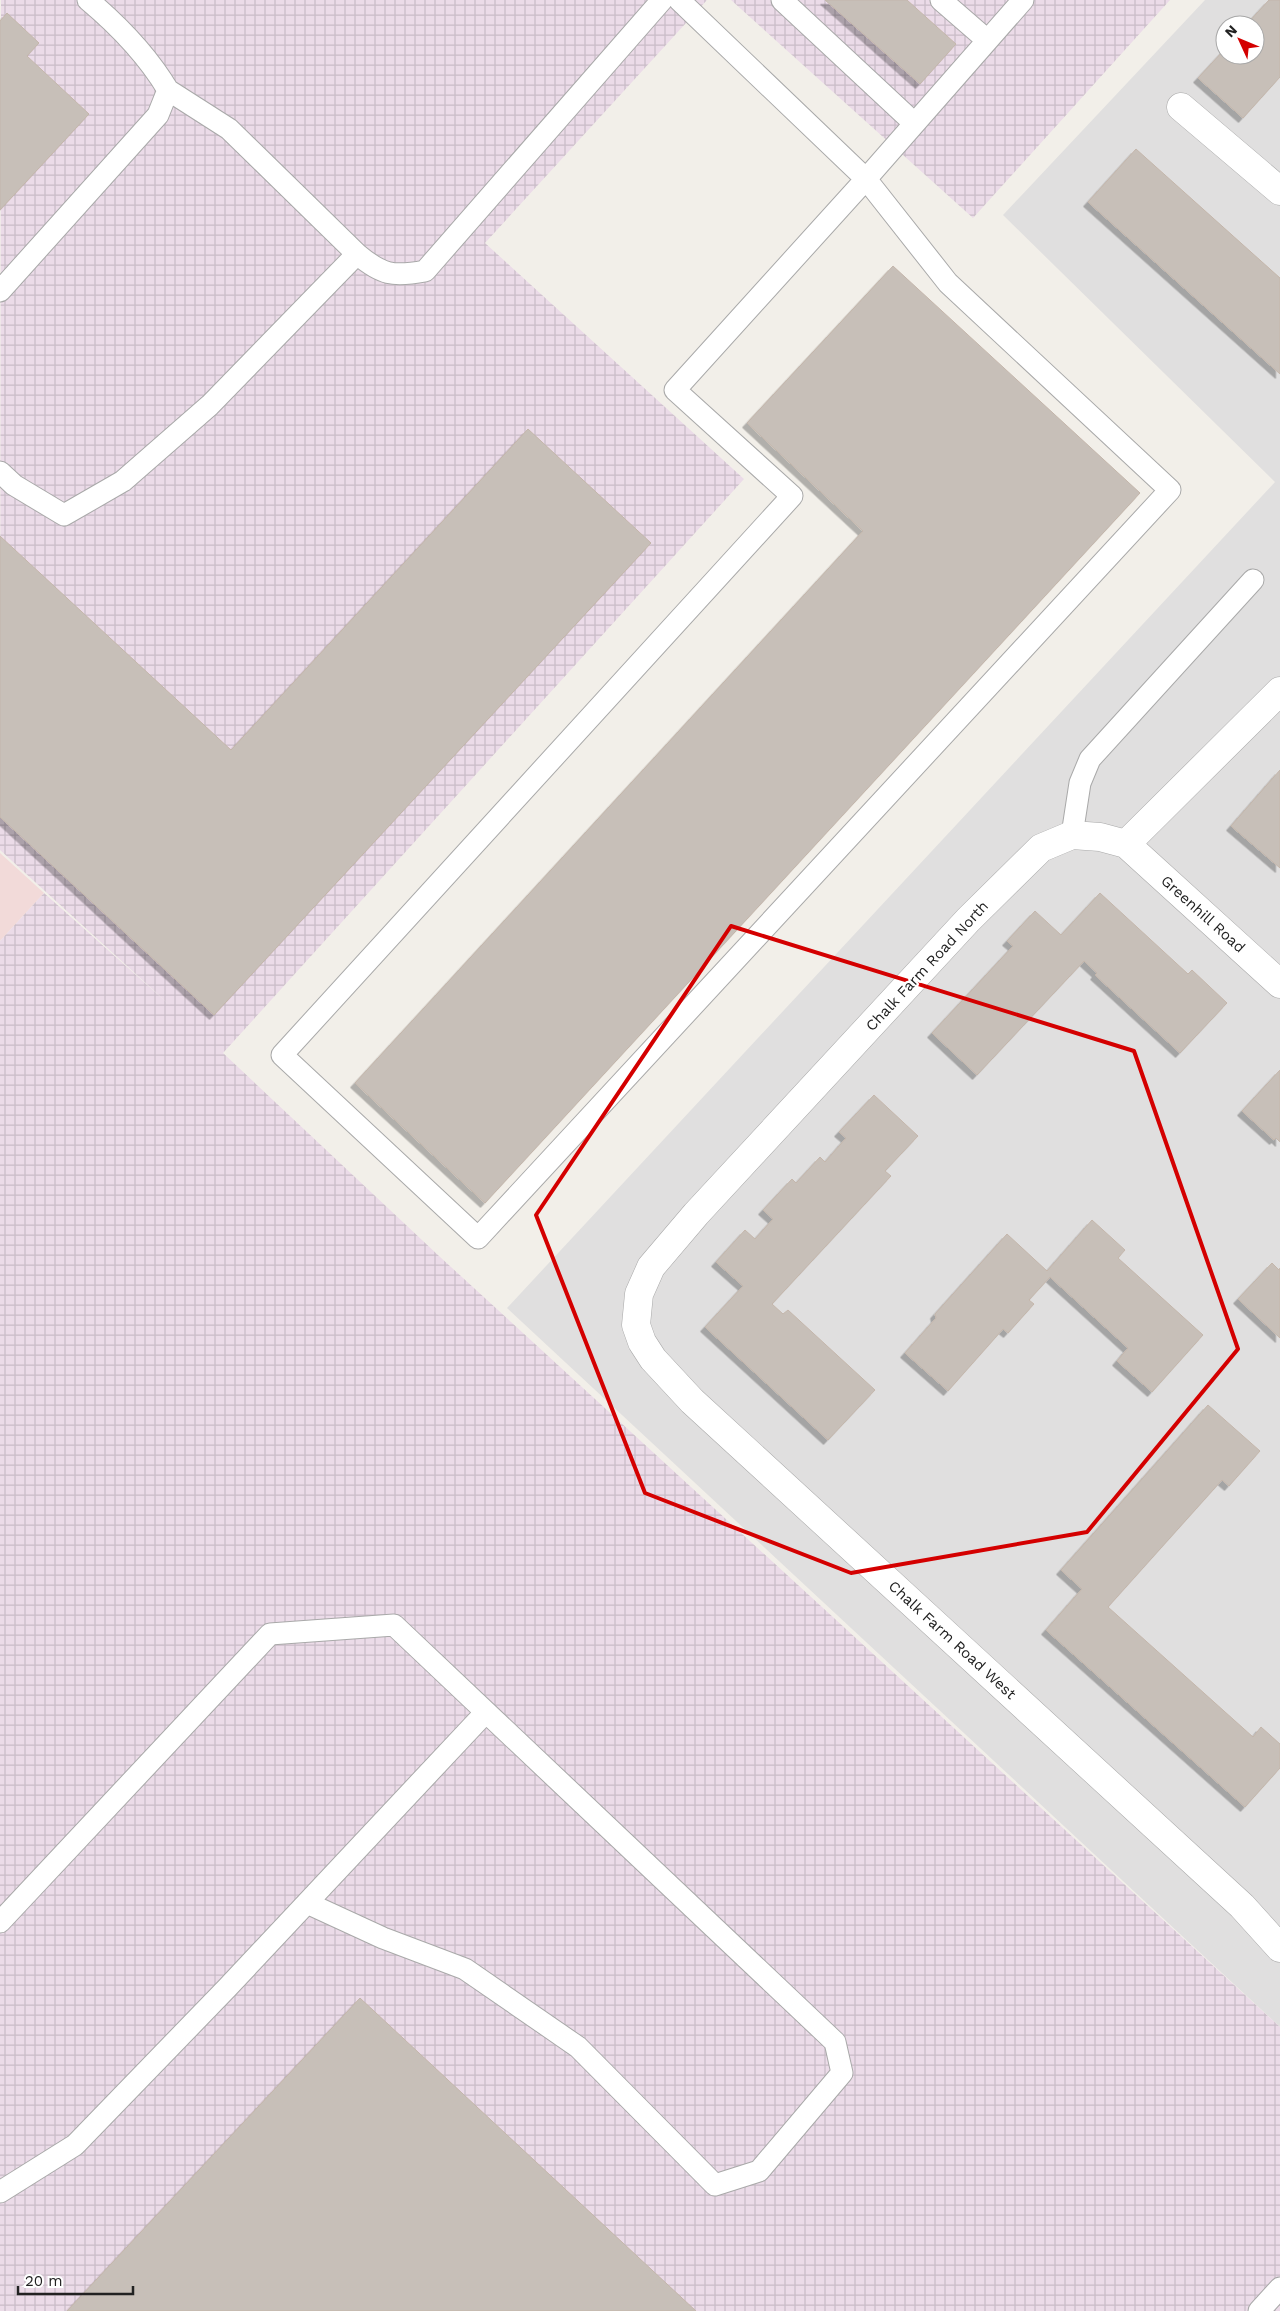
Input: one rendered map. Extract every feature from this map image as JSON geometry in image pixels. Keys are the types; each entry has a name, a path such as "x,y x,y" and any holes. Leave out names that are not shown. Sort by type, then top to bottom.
{"street":[{"path":"1181,107 1280,191"},
{"path":"1126,844 1280,691"},
{"name":"Chalk Farm Road North","path":"636,1325 639,1294 651,1267 696,1214 968,920 1041,848 1072,836 1100,837 1126,844"},
{"name":"Greenhill Road","path":"1126,844 1280,984"},
{"name":"Chalk Farm Road West","path":"636,1325 642,1342 653,1359 692,1402 1242,1906 1280,1948"}],"lane":[{"path":"88,0 105,14 152,64 168,90 229,129 357,254 375,269 401,275 425,272 662,0"},
{"path":"680,0 866,179 948,283 1170,490 478,1238 282,1055 792,496 675,390 866,179 1022,0"},
{"path":"782,0 914,123"},
{"path":"941,0 987,40"},
{"path":"0,291 158,114 168,90"},
{"path":"0,472 14,485 64,515 124,481 210,405 357,254"},
{"path":"1072,836 1080,783 1090,759 1253,580"},
{"path":"0,1922 270,1634 394,1625 835,2042 842,2073 759,2170 715,2185 578,2047 465,1969 383,1938 307,1903"},
{"path":"0,2192 75,2145 307,1903 486,1712"},
{"path":"1259,2311 1280,2288"}],"highlighted area":[{"path":"731,926 909,983 1134,1051 1238,1349 1087,1532 851,1573 645,1493 536,1215"}],"shaded area":[{"path":"1,0 707,0 485,243 744,479 223,1053 439,1256 1280,2027 1280,2311 0,2311 0,941 44,893 173,1008 0,850"},
{"path":"731,0 1170,0 973,218"},
{"path":"1205,0 1280,0 1280,2027 507,1308 1275,482 1003,215"},
{"path":"0,853 44,893 0,941"}],"building":[{"path":"825,0 907,0 956,44 920,84"},
{"path":"1269,0 1280,0 1280,77 1243,118 1198,78 1215,60 1215,65 1265,65 1265,15 1255,15"},
{"path":"7,13 39,43 27,56 89,114 0,210 0,21"},
{"path":"1136,149 1280,278 1280,374 1088,202"},
{"path":"893,266 1140,493 485,1203 355,1083 863,531 747,423"},
{"path":"528,429 651,543 214,1015 0,817 0,536 231,750"},
{"path":"1280,770 1280,868 1231,826"},
{"path":"1100,893 1188,974 1192,970 1227,1003 1180,1053 1095,975 1097,973 1084,961 977,1075 932,1033 1013,946 1007,941 1035,911 1061,935"},
{"path":"1280,1070 1280,1142 1276,1138 1274,1140 1242,1111"},
{"path":"874,1095 918,1136 885,1171 891,1176 772,1304 783,1314 788,1310 875,1390 828,1440 705,1327 743,1286 716,1262 745,1230 755,1239 773,1219 763,1210 792,1179 796,1183 820,1157 825,1162 846,1138 839,1132"},
{"path":"1092,1220 1125,1250 1118,1258 1203,1335 1152,1392 1117,1361 1128,1348 1050,1277 1029,1300 1034,1304 1008,1333 1003,1329 948,1391 905,1353 936,1318 935,1314 1007,1234 1047,1271"},
{"path":"1272,1263 1279,1270 1280,1268 1280,1338 1238,1299"},
{"path":"1208,1405 1260,1451 1229,1486 1222,1480 1108,1607 1253,1737 1261,1727 1280,1744 1280,1768 1245,1807 1046,1630 1082,1589 1061,1570"},
{"path":"360,1998 696,2311 67,2311"}]}
